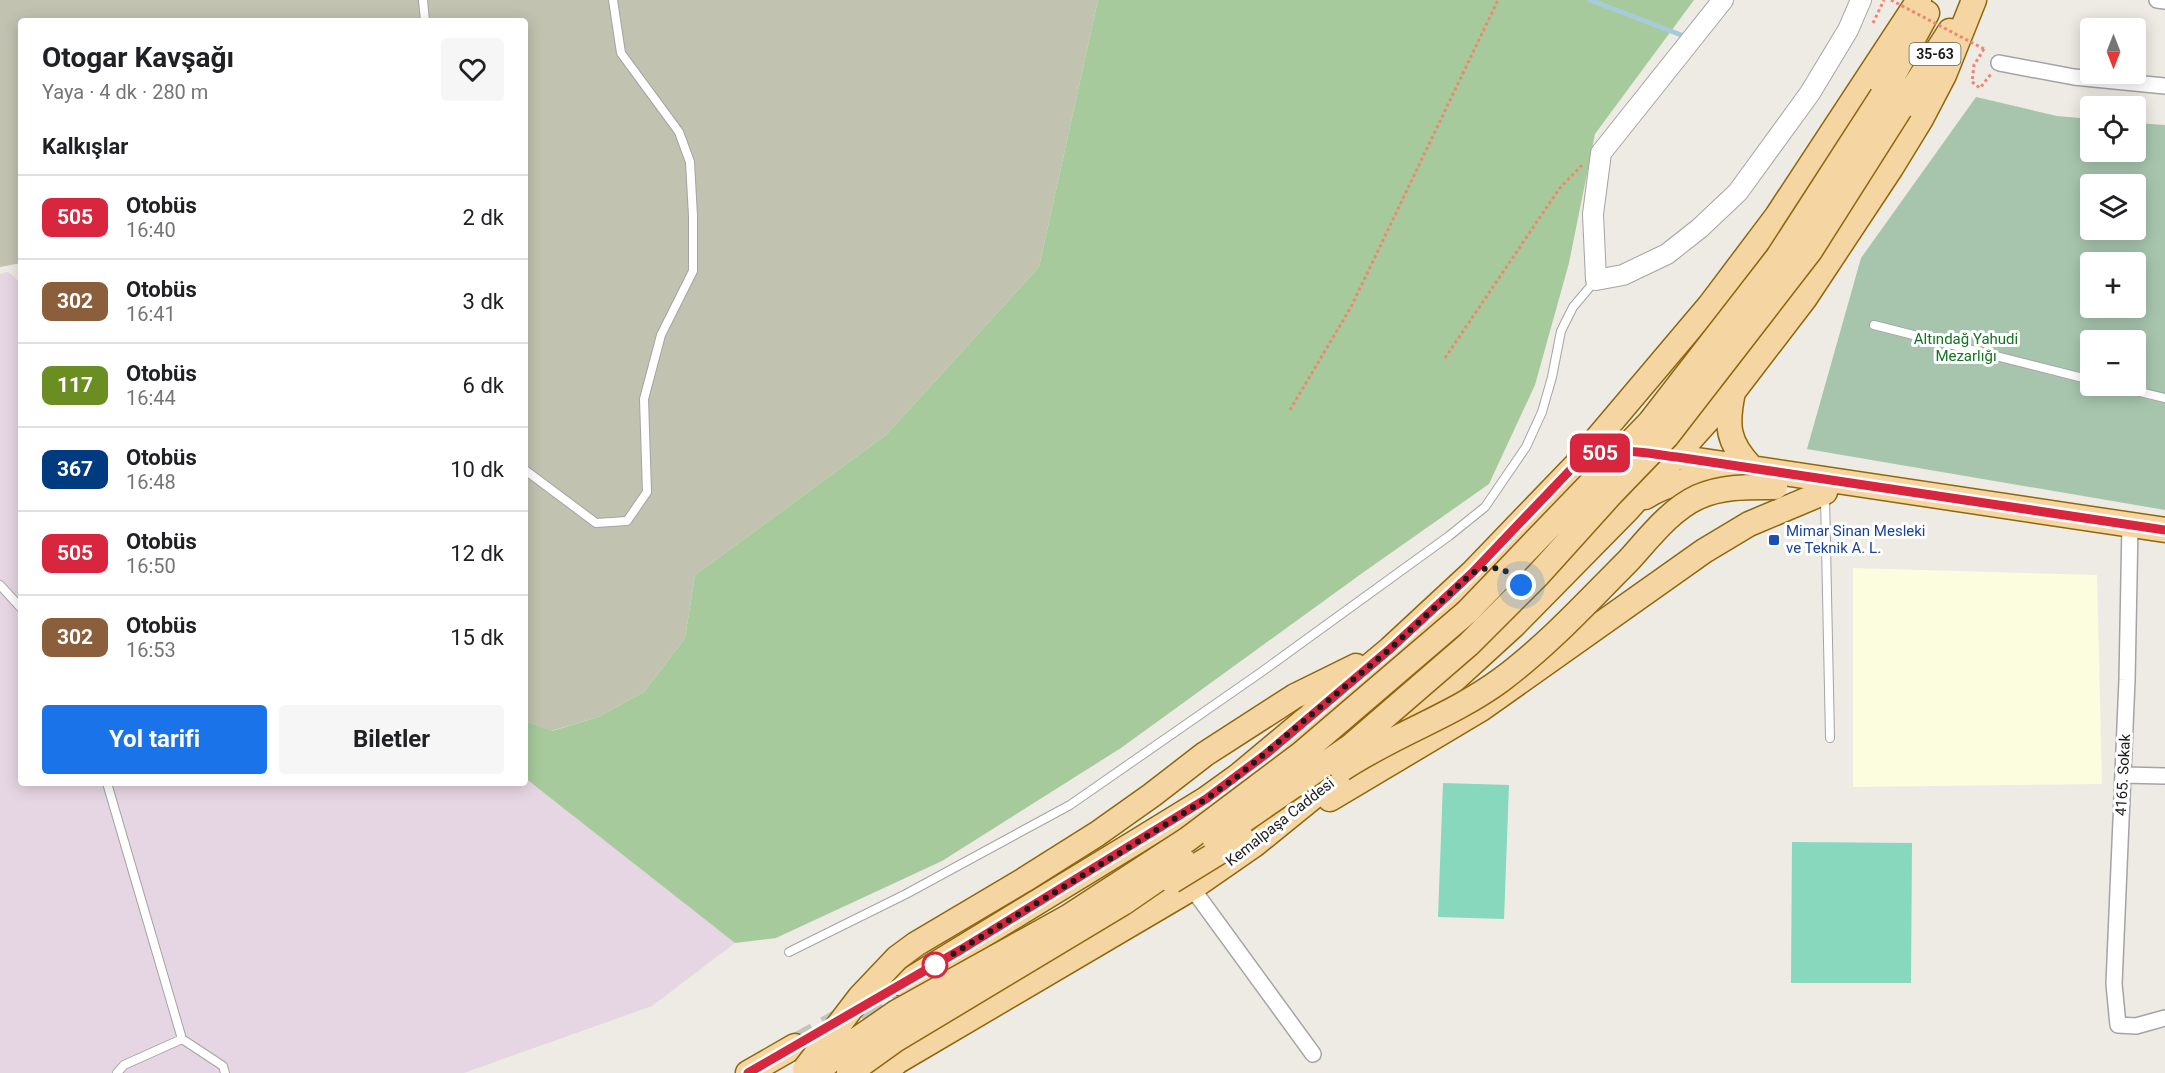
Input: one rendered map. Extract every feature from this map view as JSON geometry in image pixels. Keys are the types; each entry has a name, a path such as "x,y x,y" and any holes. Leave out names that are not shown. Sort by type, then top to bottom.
{"main road":[{"path":"903,984 1131,846 1238,776 1390,649 1472,573 1574,466 1710,305 1778,216 1919,0"},
{"name":"35-63","path":"1891,103 1933,0"},
{"path":"1628,509 1733,392 1805,298 1921,119 1944,75 1972,0"},
{"name":"35-63","path":"1891,103 1972,0"},
{"path":"849,1073 895,1040 1123,903 1351,746 1470,644 1538,575 1667,436 1810,251 1891,103"},
{"path":"816,1073 846,1047 897,1012 1068,917 1188,839 1301,754 1467,612 1650,422 1778,257 1891,103"},
{"path":"1733,392 1728,422 1731,440 1738,454 1751,467"},
{"path":"1574,466 1583,459 1606,451 1631,451 1751,467 2130,531 2165,543"},
{"path":"1628,509 1653,492 1697,478 1766,480 1814,490"},
{"path":"1123,903 1192,871 1302,799 1362,756 1453,711 1486,690 1565,626 1667,519 1687,503 1705,494 1728,488 1775,487 1814,490 2130,531 2165,530"},
{"path":"1254,845 1481,709 1704,551 1814,490"},
{"name":"Kemalpaşa Caddesi","path":"892,1069 1192,888 1254,845 1420,711 1513,626 1628,509"},
{"path":"1472,573 1483,568 1494,567 1515,576 1525,595 1524,607 1513,626"},
{"path":"802,1073 860,997 897,958 916,944 1097,834 1204,754 1295,696 1390,649"},
{"path":"1131,846 1119,863 1118,874 1125,893 1132,901 1142,905 1164,905"},
{"path":"748,1073 795,1046"}],"street":[{"path":"1723,0 1601,153 1593,214 1596,280 1623,275 1667,254 1700,228 1738,192 1810,93 1848,30 1861,0"},
{"path":"2157,0 2165,1"},
{"path":"2000,63 2074,77 2165,86"},
{"name":"4165. Sokak","path":"2130,531 2114,984 2118,1025 2136,1026 2165,1018"},
{"path":"2123,775 2165,776"},
{"path":"1192,888 1313,1054"}],"lane":[{"path":"423,0 425,18"},
{"path":"528,472 596,524 627,521 646,492 644,399 661,335 693,270 690,162 679,132 621,53 613,0"},
{"path":"789,952 906,894 1070,805 1269,666 1449,536 1485,507 1526,447 1542,412 1561,331 1573,307 1596,280"},
{"path":"1874,325 2080,377"},
{"path":"2146,393 2165,398"},
{"path":"1814,490 1830,738"},
{"path":"0,585 18,605"},
{"path":"108,786 182,1039 223,1066 225,1073"},
{"path":"117,1073 124,1065 182,1039"}],"path":[{"path":"1290,410 1351,307 1498,0"},
{"path":"1891,0 1984,49 1974,65 1972,82 1980,88 2000,63"},
{"path":"1445,358 1559,189 1582,165 1601,153"}],"shaded area":[{"path":"0,0 1098,0 1039,267 886,435 695,575 685,638 644,692 598,717 551,731 528,722 528,18 18,18 18,264 0,267"},
{"path":"8,272 18,280 18,786 528,786 528,780 735,943 652,1006 464,1073 0,1073 0,274"},
{"path":"1853,568 2097,575 2102,784 1853,787"}],"green space":[{"path":"1098,0 1694,0 1595,134 1569,263 1535,385 1489,484 1121,748 942,861 776,938 735,943 528,780 528,722 552,731 598,717 644,692 685,638 695,575 886,435 1039,267"},
{"name":"Altındağ Yahudi Mezarlığı","path":"1976,97 2057,116 2080,118 2080,162 2146,162 2146,124 2165,125 2165,510 1807,449 1861,258"},
{"path":"1443,783 1509,785 1504,919 1438,917"},
{"path":"1792,842 1912,843 1911,983 1791,983"}],"waterway":[{"path":"1590,0 1689,38"}],"tunnel":[{"path":"795,1046 903,984"}],"bus line":[{"name":"505","path":"748,1073 962,949 1206,799 1238,776 1390,649 1472,573 1574,466 1596,453 1631,451 1751,467 2165,530"}],"place":[{"name":"Mimar Sinan Mesleki ve Teknik A. L.","path":"1774,540"}],"route":[{"path":"935,965 1131,846 1238,776 1390,649 1472,573 1483,568 1494,567 1515,576 1521,585"}]}
